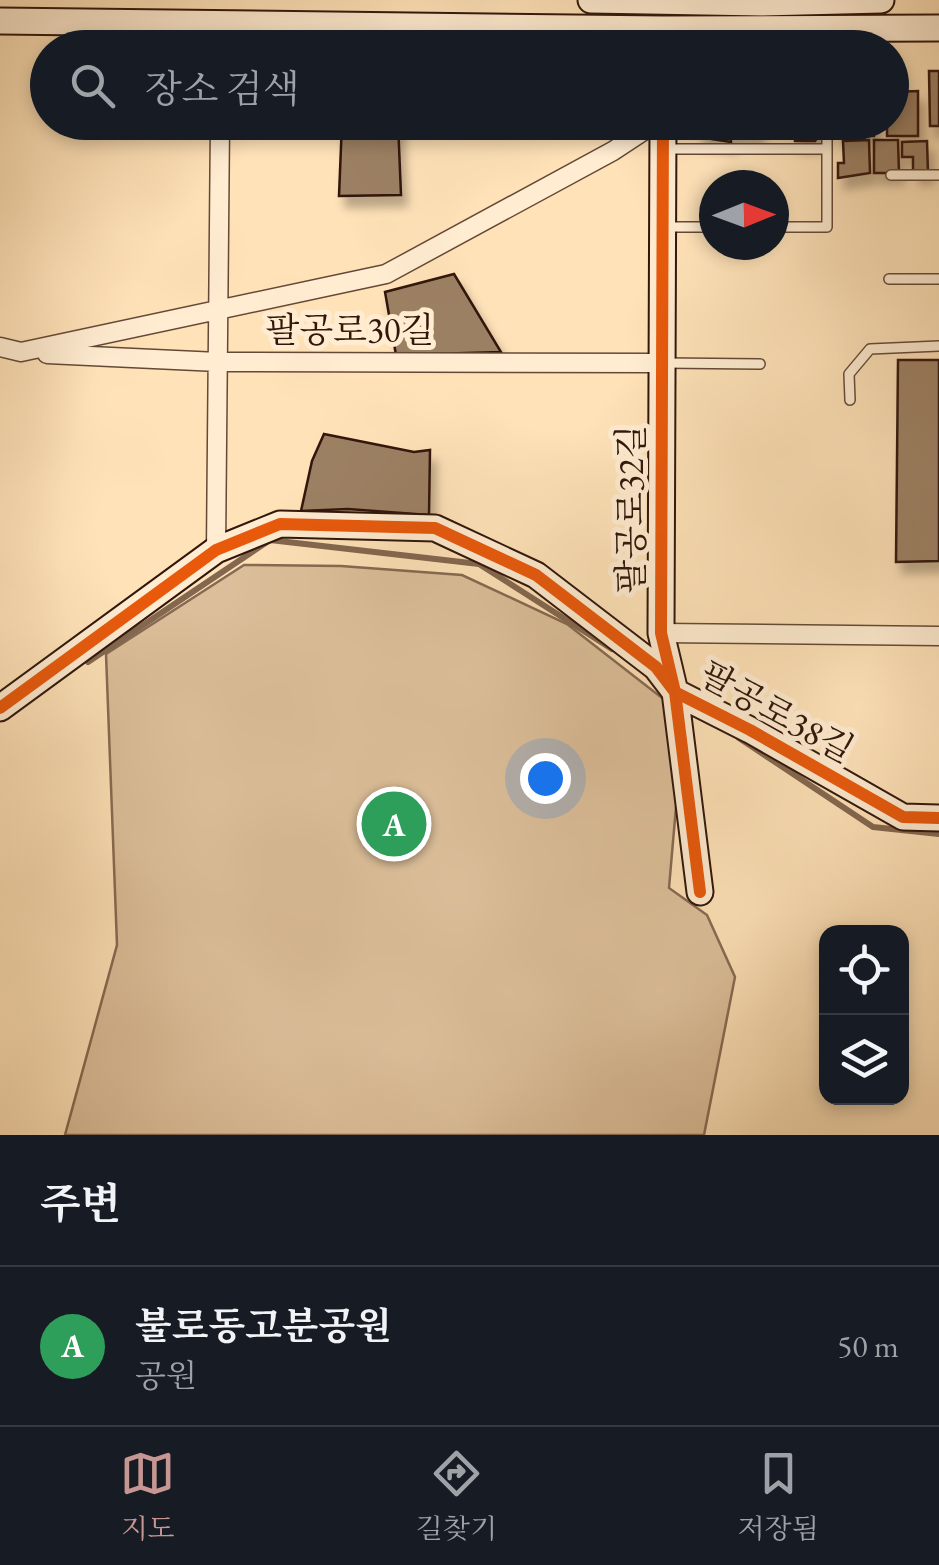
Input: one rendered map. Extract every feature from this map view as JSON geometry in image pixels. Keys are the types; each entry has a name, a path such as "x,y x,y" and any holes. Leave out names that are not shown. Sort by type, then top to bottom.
{"street":[{"path":"590,0 880,0"},
{"path":"665,30 670,1"},
{"path":"0,21 133,30"},
{"path":"909,30 939,28"},
{"name":"팔공로30길","path":"216,550 220,140"},
{"name":"팔공로32길","path":"567,176 629,140"},
{"name":"팔공로32길","path":"662,140 661,633 675,692 700,892"},
{"name":"팔공로30길","path":"21,352 386,274 567,176"},
{"name":"팔공로30길","path":"0,347 21,352 218,362 662,363"},
{"name":"팔공로38길","path":"0,708 216,550 280,524 435,528 536,575 656,667 675,692 903,817 939,818"},
{"name":"팔공로32길","path":"661,633 939,636"}],"lane":[{"path":"789,227 827,227 827,140"},
{"path":"663,149 827,149"},
{"path":"890,175 939,175"},
{"path":"662,227 699,227"},
{"path":"890,279 939,279"},
{"path":"850,400 848,374 870,349 939,346"},
{"path":"662,363 760,364"}],"shaded area":[{"path":"244,565 341,566 462,575 567,624 684,715 669,888 707,915 735,977 704,1135 65,1135 117,945 106,654"}],"building":[{"path":"929,71 939,71 939,126 930,126"},
{"path":"909,91 918,91 918,136 909,136"},
{"path":"341,140 399,140 401,195 339,196"},
{"path":"869,140 870,173 838,178 838,163 844,163 843,141"},
{"path":"874,140 898,140 899,173 874,173"},
{"path":"927,141 928,173 913,173 913,157 902,157 902,142"},
{"path":"454,274 501,352 396,355 385,292"},
{"path":"898,360 939,360 939,561 896,562"},
{"path":"324,434 414,452 430,450 429,515 348,509 301,511 312,461"}],"waterway":[{"path":"88,662 270,540 479,564 612,649"},
{"path":"739,738 873,827 939,834"}],"cycle path":[{"path":"663,140 661,633 675,692 700,892"},
{"path":"0,708 216,550 280,524 435,528 536,575 656,667 675,692 903,817 939,818"}],"place":[{"name":"불로동고분공원","path":"394,824"}]}
